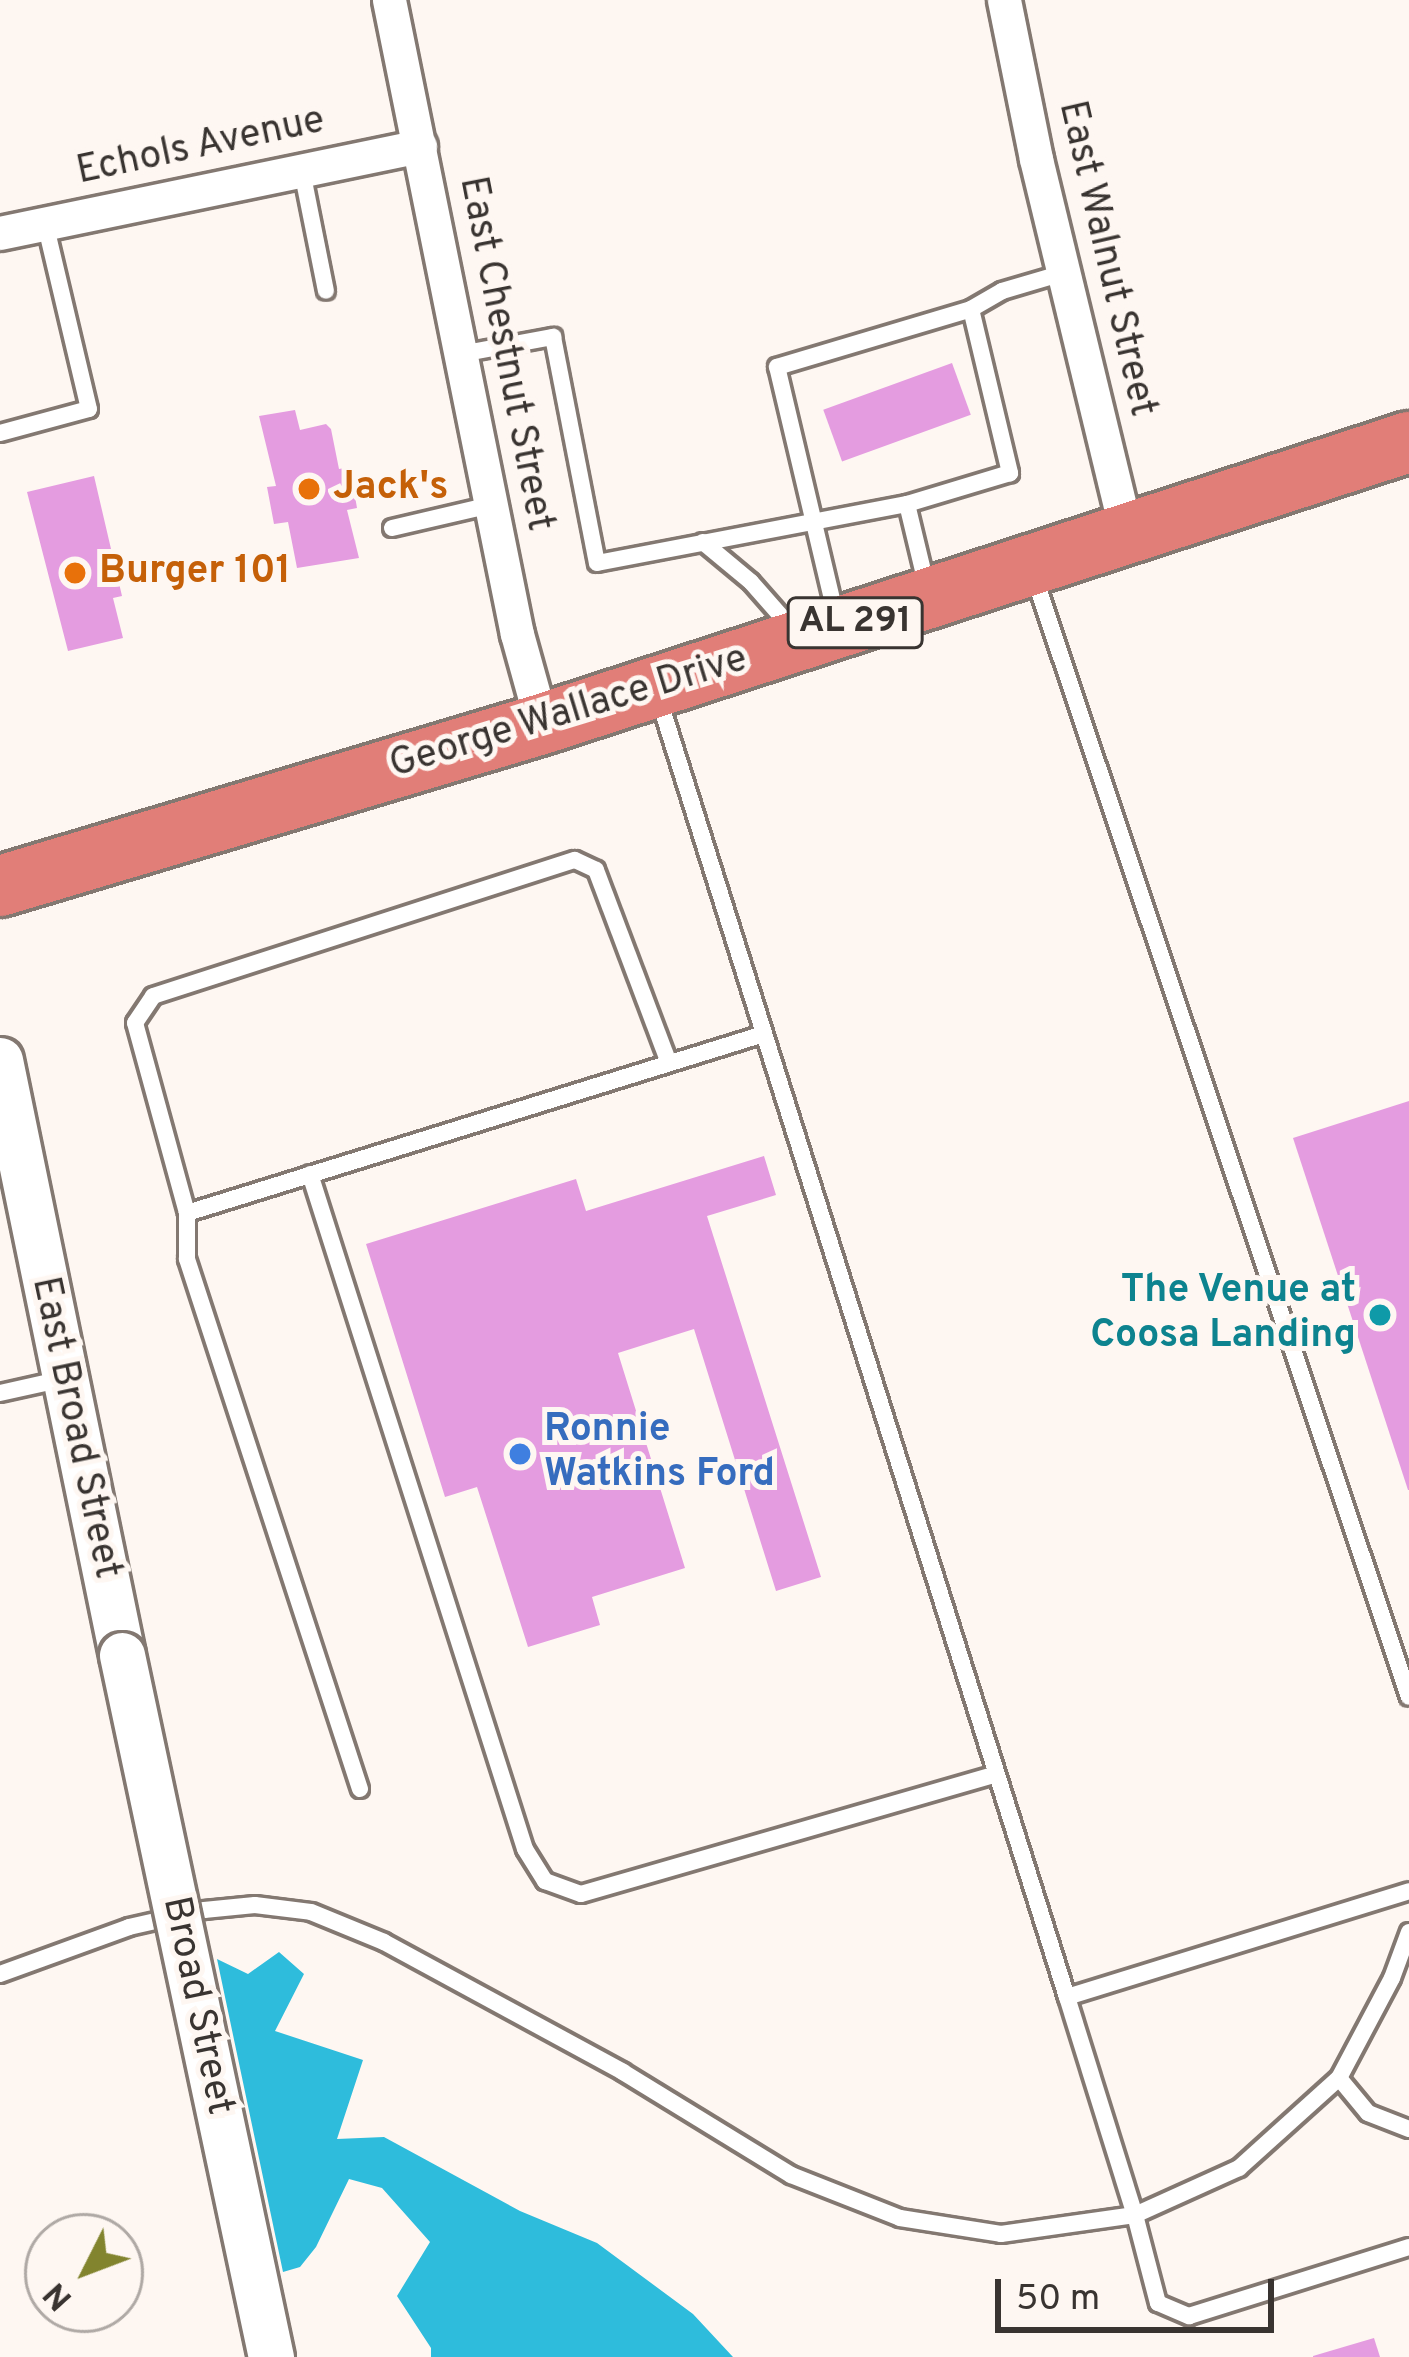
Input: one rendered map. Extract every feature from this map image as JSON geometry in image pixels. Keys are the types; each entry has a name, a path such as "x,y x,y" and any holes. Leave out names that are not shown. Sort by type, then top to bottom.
{"highway":[{"name":"George Wallace Drive","path":"0,886 542,724 1409,442"}],"main road":[{"name":"East Broad Street","path":"0,1060 122,1655"},
{"name":"Broad Street","path":"122,1655 271,2357"}],"street":[{"name":"East Chestnut Street","path":"389,0 517,634 542,724"},
{"name":"East Walnut Street","path":"1004,0 1127,536"},
{"name":"Echols Avenue","path":"0,232 420,146"}],"lane":[{"path":"302,171 326,291"},
{"path":"0,434 89,409 45,223"},
{"path":"821,634 814,521 777,367 970,309 1002,291 1064,273"},
{"path":"461,354 554,337 597,563 907,504 1010,473 970,309"},
{"path":"907,504 930,598"},
{"path":"392,528 491,505"},
{"path":"704,542 821,634"},
{"path":"1031,567 1409,1697"},
{"path":"656,687 1067,1996 1157,2303 1189,2316 1409,2247"},
{"path":"360,1789 187,1259 188,1213 134,1023 153,996 575,860 596,869 669,1063"},
{"path":"188,1213 764,1034"},
{"path":"310,1174 524,1849 545,1881 581,1894 996,1774"},
{"path":"0,1393 63,1378"},
{"path":"1067,1996 1409,1891"},
{"path":"0,1974 129,1927 204,1910 255,1905 311,1912 384,1942 622,2072 790,2175 900,2218 1001,2234 1135,2216 1239,2168 1339,2078 1392,1978 1409,1932"},
{"path":"1339,2078 1368,2113 1409,2129"}],"water":[{"path":"279,1952 304,1974 275,2031 363,2060 337,2139 384,2137 520,2211 597,2243 693,2314 733,2357 431,2357 431,2348 397,2296 430,2242 382,2188 349,2179 316,2247 300,2267 283,2272 217,1959 248,1974"}],"building":[{"path":"952,363 971,415 842,462 823,410"},
{"path":"295,410 300,430 326,424 331,429 339,469 350,467 357,508 347,510 359,558 297,568 288,522 274,524 267,487 276,486 259,416"},
{"path":"94,476 122,596 113,598 123,638 68,651 27,492"},
{"name":"The Venue at Coosa Landing","path":"1409,1101 1409,1490 1408,1490 1293,1138"},
{"path":"764,1156 776,1195 707,1216 821,1577 776,1591 694,1329 618,1353 685,1568 592,1597 600,1625 528,1647 477,1487 445,1497 366,1244 576,1179 586,1211"},
{"path":"1374,2338 1380,2357 1313,2357 1313,2356"}],"place":[{"name":"Jack's","path":"309,489"},
{"name":"Burger 101","path":"75,573"},
{"name":"The Venue at Coosa Landing","path":"1380,1315"},
{"name":"Ronnie Watkins Ford","path":"520,1454"}]}
